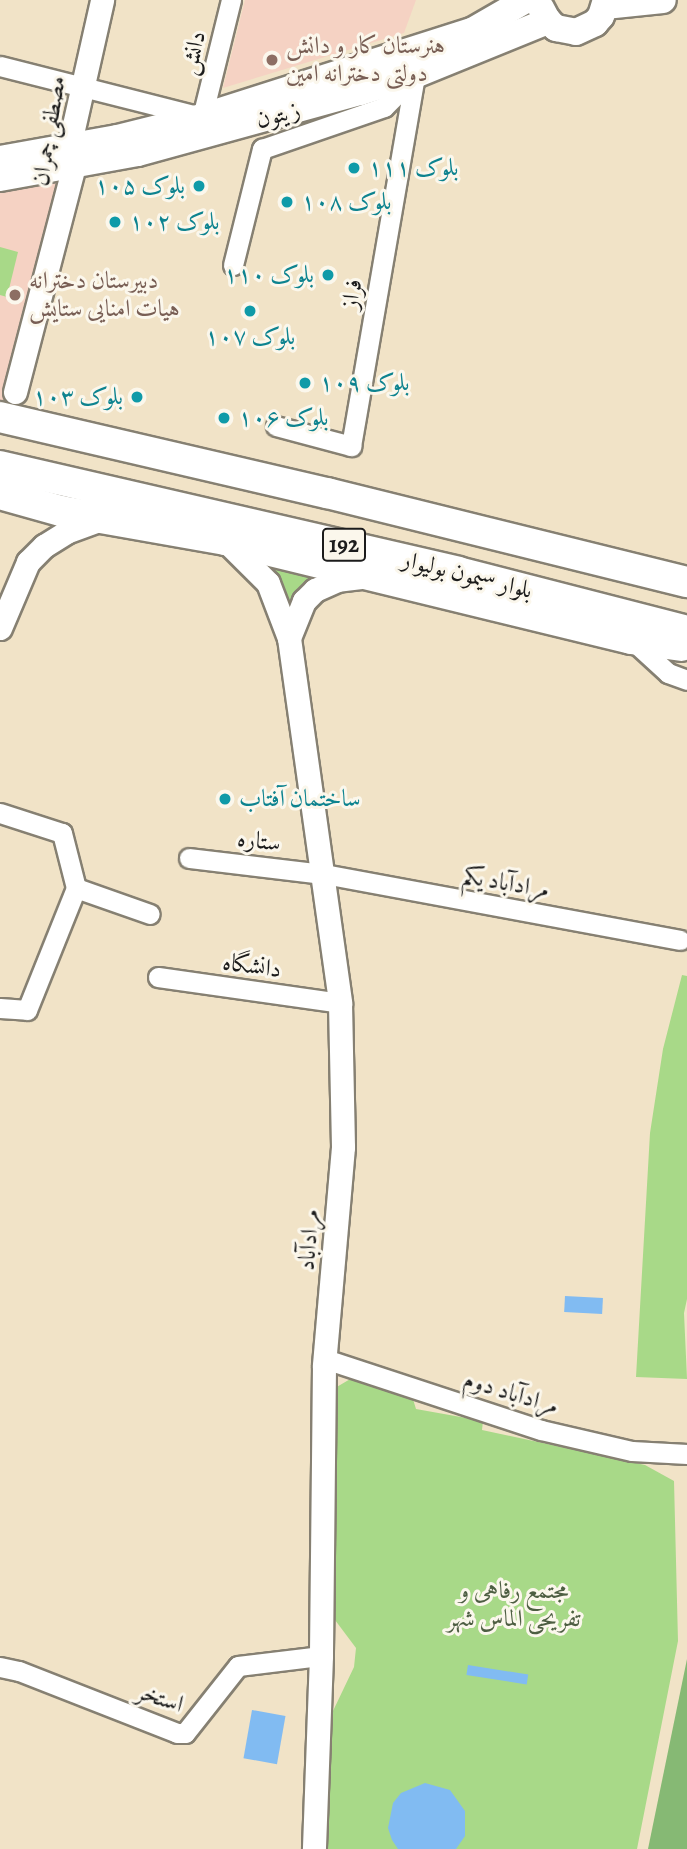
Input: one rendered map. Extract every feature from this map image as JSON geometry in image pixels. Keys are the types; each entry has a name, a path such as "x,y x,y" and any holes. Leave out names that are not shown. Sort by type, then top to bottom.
{"main road":[{"name":"زیتون","path":"0,178 472,31 526,0"},
{"path":"544,11 566,31 576,32 595,23 606,3 663,0"},
{"name":"زیتون","path":"0,159 72,157 151,150 415,75 544,11"},
{"name":"بلوار سیمون بولیوار","path":"0,417 327,493 687,582"},
{"name":"بلوار سیمون بولیوار","path":"0,466 458,572 687,631"},
{"path":"0,494 61,511 107,517 225,540 631,639 687,647"},
{"path":"551,550 640,554 687,565"}],"street":[{"name":"مصطفی چمران","path":"15,392 72,157 81,88 102,0"},
{"name":"دانش","path":"202,117 231,0"},
{"path":"0,66 202,117"},
{"path":"233,265 262,149 384,107 415,75"},
{"name":"فراز","path":"276,426 351,446 415,75"},
{"path":"0,628 28,562 44,546 66,532 107,517"},
{"name":"مرادآباد","path":"225,540 268,583 289,638 340,1003 343,1147 326,1359 321,1656 314,1849"},
{"path":"289,638 304,601 316,590 337,580 376,576"},
{"path":"631,639 668,673 687,680"},
{"path":"0,813 62,833 76,888 27,1010 0,1008"},
{"name":"ستاره","path":"189,858 324,874"},
{"name":"مرادآباد یکم","path":"324,874 680,940"},
{"path":"76,888 150,914"},
{"name":"دانشگاه","path":"158,977 340,1003"},
{"name":"مرادآباد دوم","path":"326,1359 541,1430 632,1451 687,1454"},
{"name":"استخر","path":"0,1667 19,1671 177,1733 185,1733 238,1666 321,1656"}],"shaded area":[{"name":"هنرستان کار و دانش دولتی دخترانه امین","path":"245,0 416,0 404,33 223,88"},
{"name":"دبیرستان دخترانه هیات امنایی ستایش","path":"62,178 3,401 0,401 0,189"}],"green space":[{"path":"0,247 18,252 7,297 0,295"},
{"path":"253,556 334,573 288,615"},
{"path":"682,975 687,976 687,1299 684,1313 687,1379 636,1377 650,1133 663,1049"},
{"name":"مجتمع رفاهی و تفریحی الماس شهر","path":"352,1378 412,1396 416,1409 483,1421 482,1430 645,1465 674,1481 678,1641 637,1849 314,1849 322,1734 354,1667 356,1648 329,1612 335,1388"},
{"path":"687,1659 687,1849 648,1849"}],"water":[{"path":"565,1296 603,1298 602,1314 564,1312"},
{"path":"468,1665 528,1675 527,1684 466,1675"},
{"path":"252,1710 285,1716 277,1764 243,1758"},
{"path":"425,1783 450,1790 465,1811 465,1836 456,1849 398,1849 392,1840 388,1828 393,1803 401,1793"}],"place":[{"name":"هنرستان کار و دانش دولتی دخترانه امین","path":"272,60"},
{"name":"بلوک ۱۱۱","path":"354,168"},
{"name":"بلوک ۱۰۵","path":"199,186"},
{"name":"بلوک ۱۰۸","path":"287,202"},
{"name":"بلوک ۱۰۲","path":"115,222"},
{"name":"بلوک ۱۱۰","path":"328,275"},
{"name":"دبیرستان دخترانه هیات امنایی ستایش","path":"15,295"},
{"name":"بلوک ۱۰۷","path":"250,311"},
{"name":"بلوک ۱۰۹","path":"305,383"},
{"name":"بلوک ۱۰۳","path":"137,397"},
{"name":"بلوک ۱۰۶","path":"224,418"},
{"name":"ساختمان آفتاب","path":"225,799"}]}
